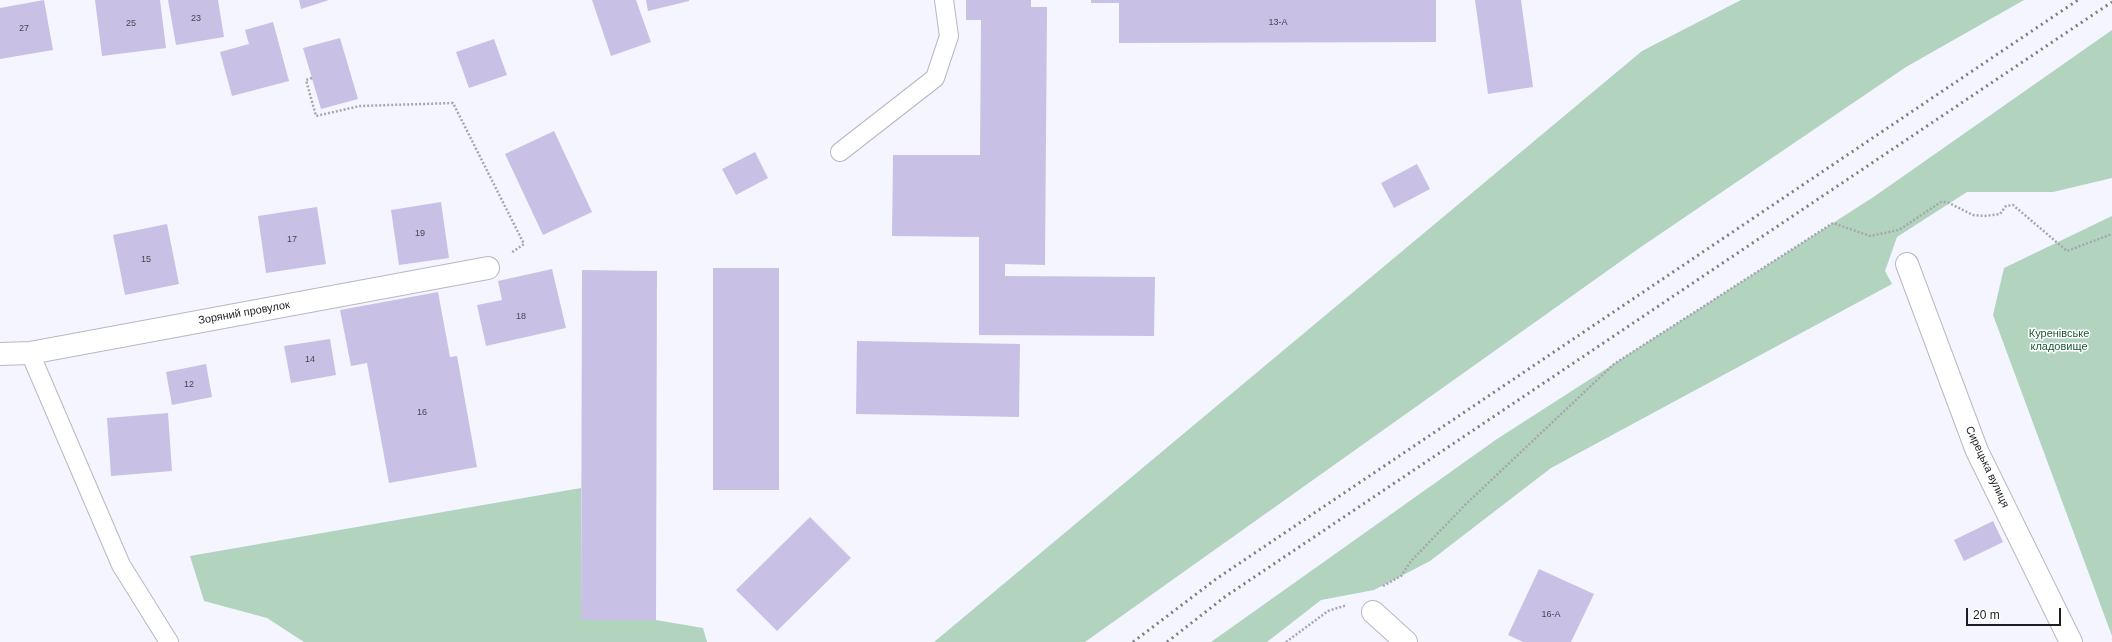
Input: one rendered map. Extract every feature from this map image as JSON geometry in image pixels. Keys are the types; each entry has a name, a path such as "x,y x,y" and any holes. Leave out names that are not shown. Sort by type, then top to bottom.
{"street":[{"name":"Сирецька вулиця","path":"1908,264 1977,451 2071,642"},
{"name":"Зоряний провулок","path":"0,354 30,352 488,268"},
{"path":"1373,612 1406,642"}],"lane":[{"path":"840,152 935,78 949,36 944,0"},
{"path":"30,352 121,565 169,642"}],"path":[{"path":"312,78 306,80 316,116 360,106 453,103 524,244 488,268"},
{"path":"1376,590 1401,576 1411,561 1467,503 1614,364 1833,223 1870,236 1899,230 1941,202 1947,202 1973,215 1984,216 2000,214 2006,206 2013,205 2067,251 2112,234"},
{"path":"1286,642 1328,611 1352,604 1373,612"}],"green space":[{"path":"1741,0 2024,0 1906,67 1638,249 1085,642 934,642 1642,51"},
{"path":"2112,30 2112,178 2053,192 1967,192 1897,237 1885,271 1892,284 1551,468 1430,561 1374,590 1321,600 1267,642 1211,642 1497,439 1875,196"},
{"name":"Куренівське кладовище","path":"2112,216 2112,636 1993,315 2004,268"},
{"path":"581,488 581,620 656,620 703,628 707,642 304,642 267,618 204,601 190,556"}],"building":[{"path":"44,0 53,50 0,59 0,8"},
{"path":"95,0 160,0 166,48 102,56"},
{"path":"168,0 218,0 224,37 176,45"},
{"path":"299,0 329,0 301,9"},
{"path":"592,0 636,0 651,42 611,56"},
{"path":"646,0 689,0 689,1 648,11"},
{"path":"966,0 1031,0 1031,7 1047,7 1045,265 1005,264 1005,276 1155,277 1154,336 979,335 979,237 892,236 893,155 980,155 981,20 966,20"},
{"path":"1091,0 1436,0 1436,42 1119,43 1119,3 1091,3"},
{"path":"1475,0 1521,0 1533,87 1488,94"},
{"path":"273,22 289,81 232,96 220,52 249,44 245,30"},
{"path":"340,38 358,99 321,109 303,48"},
{"path":"494,39 507,75 469,88 456,52"},
{"path":"554,131 592,212 543,235 505,154"},
{"path":"755,152 768,178 736,195 722,169"},
{"path":"1417,164 1430,189 1394,208 1381,183"},
{"path":"441,202 449,258 399,265 391,210"},
{"path":"317,207 326,264 266,273 258,216"},
{"path":"167,224 179,284 125,295 113,235"},
{"path":"713,268 779,268 779,490 713,490"},
{"path":"552,269 566,328 486,346 477,305 502,300 498,281"},
{"path":"582,270 657,271 656,620 581,620"},
{"path":"438,292 450,357 457,356 477,467 389,483 367,363 351,366 340,310"},
{"path":"330,339 336,375 291,383 284,346"},
{"path":"857,341 1020,344 1019,417 856,414"},
{"path":"206,364 212,397 172,405 166,372"},
{"path":"168,413 172,471 111,476 107,418"},
{"path":"810,517 851,558 777,631 736,590"},
{"path":"1993,521 2003,542 1964,561 1954,540"},
{"path":"1539,569 1594,594 1571,642 1523,642 1508,635"}],"railway":[{"path":"1133,642 1216,579 2078,0"},
{"path":"1167,642 1226,596 2112,2"}]}
